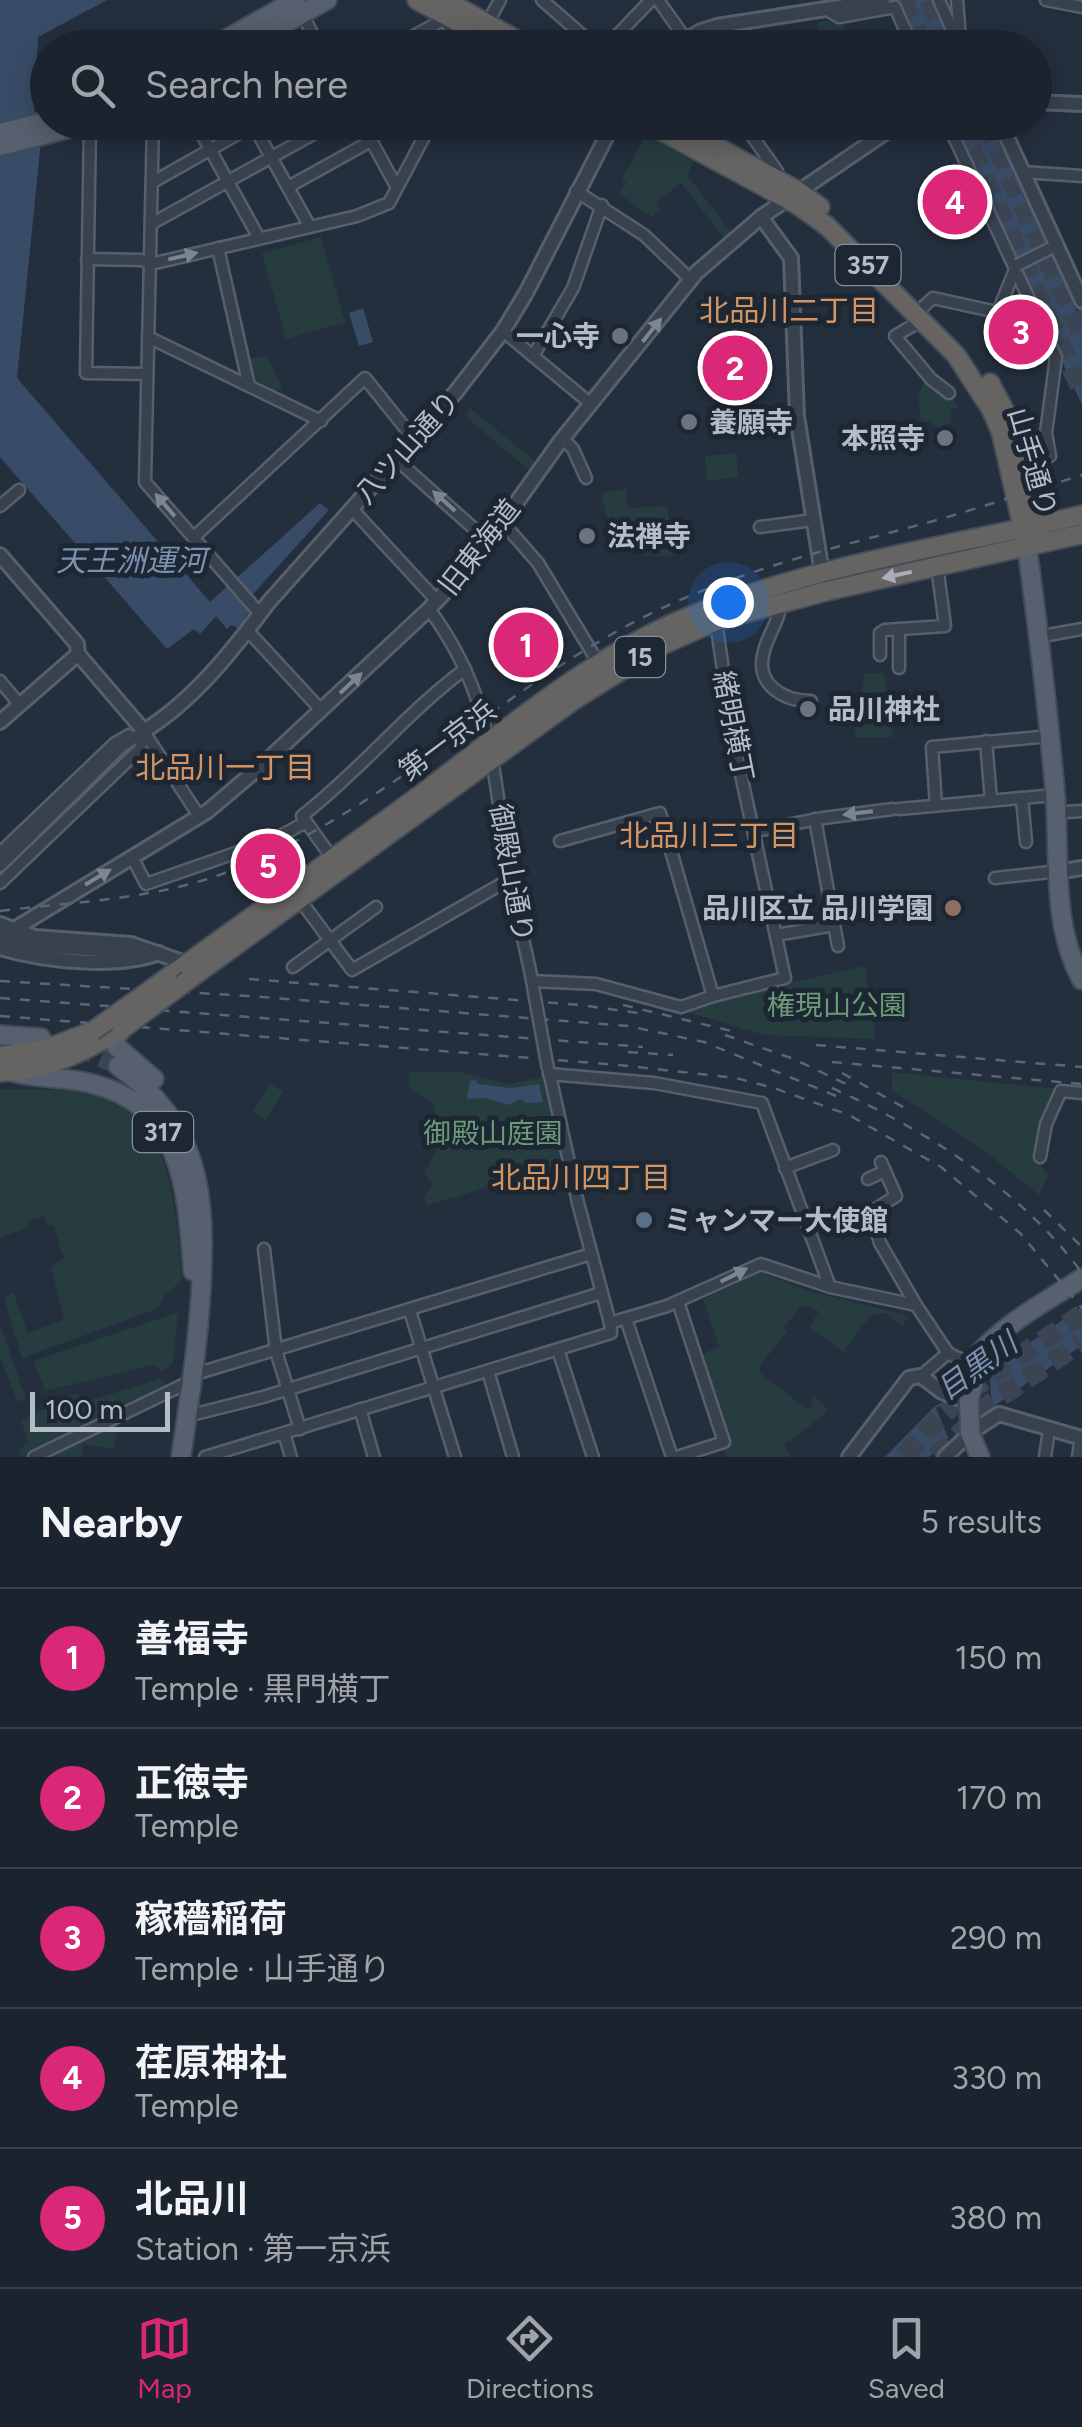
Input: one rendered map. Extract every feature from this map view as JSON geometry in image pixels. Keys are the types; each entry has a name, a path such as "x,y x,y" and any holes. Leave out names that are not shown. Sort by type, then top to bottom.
{"highway":[{"path":"416,0 444,8 473,30"},
{"name":"山手通り","path":"681,140 832,216 923,313 991,409 1031,536"},
{"name":"山手通り","path":"704,140 772,178 792,195"},
{"name":"山手通り","path":"923,313 964,347 988,380 1014,429 1023,463 1031,536"},
{"name":"第一京浜","path":"6,1072 122,1029 187,972 332,858 630,662 716,622 774,605 825,583 938,566 1031,536 1082,514"},
{"name":"第一京浜","path":"0,1056 69,1049 167,978 207,966 300,900 599,664 685,618 726,602 1031,536 1082,534"}],"main road":[{"path":"249,30 299,7 327,0"},
{"path":"266,30 299,7"},
{"path":"0,132 30,128"},
{"path":"0,146 30,132"},
{"name":"山手通り","path":"1031,536 1074,812 1065,938 1082,980"},
{"name":"山手通り","path":"1031,536 1055,794 1070,870 1073,925 1082,960"},
{"path":"122,1029 116,1043 123,1061"},
{"path":"0,1035 42,1038"},
{"path":"69,1049 72,1074 84,1082"},
{"name":"317","path":"112,1090 106,1070 118,1057 168,1112 194,1164 204,1236 201,1295 181,1457"},
{"name":"317","path":"6,1072 84,1082 112,1090 143,1109 164,1133 174,1152 186,1196 193,1278 201,1295"},
{"path":"980,1457 966,1444 966,1380 990,1342 1082,1278"},
{"path":"966,1380 1002,1344 1082,1290"},
{"path":"966,1380 966,1444"}],"street":[{"path":"483,30 500,0"},
{"path":"542,0 576,30"},
{"path":"624,30 655,0 674,30"},
{"path":"705,30 883,0"},
{"path":"938,0 952,30"},
{"path":"957,0 960,30"},
{"path":"1046,0 1082,7"},
{"path":"299,7 311,30"},
{"path":"828,10 839,16 896,7 906,30"},
{"path":"423,30 440,20 444,8"},
{"path":"1052,103 1082,104"},
{"path":"91,140 86,373 147,374"},
{"path":"152,140 144,482 257,610"},
{"path":"205,140 259,238"},
{"path":"153,182 227,140"},
{"path":"263,140 310,226"},
{"path":"151,224 303,140"},
{"path":"87,259 142,260 150,264 358,216 389,203 422,140"},
{"name":"八ツ山通り","path":"0,866 120,748 170,712 248,631 257,610 467,379 526,293 604,140"},
{"path":"755,140 777,171 772,178"},
{"name":"旧東海道","path":"16,928 199,816 262,766 433,605 490,543 563,438 691,280 761,217 875,140"},
{"path":"956,140 1056,357 1046,432 1050,456 1023,463"},
{"path":"1008,140 1053,248 1082,301"},
{"path":"288,187 372,141 396,186"},
{"path":"1023,172 1082,176"},
{"path":"576,191 644,235 691,280"},
{"path":"533,356 573,288 602,205"},
{"path":"761,217 791,258 797,416 825,583"},
{"path":"218,248 249,386"},
{"path":"997,314 1016,266 1053,248"},
{"path":"949,393 931,379 895,336 923,313 933,298 1038,321"},
{"path":"503,331 591,404"},
{"path":"148,337 320,421"},
{"path":"193,538 365,378 414,438"},
{"path":"563,438 573,449 586,478"},
{"path":"397,460 490,543"},
{"path":"0,506 19,490"},
{"name":"御殿山通り","path":"352,509 433,605 465,670 492,750 510,879 549,1071"},
{"path":"760,526 813,520"},
{"path":"503,523 538,564 599,664"},
{"path":"0,555 77,644 78,654 144,731 199,816"},
{"path":"880,655 880,633 946,626 938,566"},
{"path":"774,605 779,613 762,654 763,672 781,696 811,700"},
{"name":"緒明横丁","path":"714,996 784,978 756,830 732,733 716,622"},
{"path":"899,629 899,668"},
{"path":"1048,635 1082,629"},
{"path":"248,631 322,710"},
{"path":"0,722 78,654"},
{"path":"132,857 146,884 273,840 304,819 437,690 465,670"},
{"path":"0,682 20,705"},
{"path":"0,883 136,753 143,745 144,731"},
{"name":"八ツ山通り","path":"0,853 116,743 144,731"},
{"path":"936,805 932,747 1050,736"},
{"path":"986,741 990,800"},
{"path":"756,830 896,809 1055,794"},
{"path":"1022,798 1026,842"},
{"path":"533,984 596,984 681,1007 714,996 660,813 560,841"},
{"path":"304,819 332,858"},
{"path":"816,819 838,946"},
{"path":"995,878 1070,870"},
{"path":"300,900 352,970 510,879"},
{"path":"293,967 376,907"},
{"path":"776,935 834,925"},
{"path":"1,936 16,928 35,937 114,941 159,953 187,972"},
{"path":"1,936 35,946 159,953"},
{"path":"211,1456 611,1334 549,1071 762,1103 830,1287"},
{"path":"1040,1157 1046,1124 1061,1091 1082,1092"},
{"path":"786,1168 833,1150"},
{"path":"868,1180 883,1167 896,1196 871,1212 880,1243 966,1380 942,1392 921,1376"},
{"path":"264,1249 276,1351 300,1428"},
{"path":"34,1457 192,1378 590,1254"},
{"path":"610,1323 678,1302 761,1264 830,1287 916,1305"},
{"path":"186,1416 208,1414 602,1293"},
{"path":"626,1319 674,1457 724,1442 678,1302"},
{"path":"410,1311 455,1457"},
{"path":"558,1350 592,1457"},
{"path":"849,1457 906,1380 921,1376 948,1353"},
{"path":"488,1371 512,1457"},
{"path":"360,1409 374,1457"},
{"path":"945,1457 999,1414 1082,1437 1078,1457"},
{"path":"1045,1457 1050,1430"},
{"path":"284,1433 291,1457"}],"green space":[{"path":"843,19 846,30 820,30 817,22"},
{"path":"643,140 655,140 694,162 687,175 731,232 724,238 681,183 656,202 660,209 652,217 619,194 626,182 622,179"},
{"path":"321,237 345,322 286,339 262,253"},
{"path":"267,355 282,388 276,391 255,379 250,359"},
{"path":"927,378 959,406 950,411 951,422 939,428 927,421 921,423 918,394"},
{"path":"470,408 537,463 530,471 464,415"},
{"path":"736,453 738,477 707,481 705,456"},
{"path":"626,489 628,508 667,506 673,555 641,554 614,533 601,493"},
{"path":"557,620 564,634 563,650 544,662 534,639 541,628"},
{"path":"865,673 884,673 893,737 854,738"},
{"name":"権現山公園","path":"865,966 876,1039 764,1035 685,1011 723,998"},
{"name":"御殿山庭園","path":"408,1072 459,1072 508,1084 543,1077 561,1164 426,1206 424,1196 433,1184 424,1174 442,1137 433,1103 410,1088"},
{"path":"892,1072 1058,1089 1039,1131 1034,1157 1048,1175 1039,1195 985,1151 892,1091"},
{"path":"270,1084 283,1092 265,1120 253,1112"},
{"path":"0,1089 86,1094 116,1105 138,1121 154,1142 172,1194 182,1280 165,1295 157,1309 22,1358 4,1298 13,1292 28,1333 64,1320 51,1268 66,1256 62,1254 54,1225 47,1226 44,1216 27,1221 28,1228 0,1237"},
{"path":"761,1272 805,1290 909,1316 902,1326 885,1313 871,1315 843,1352 809,1327 819,1311 801,1305 759,1367 760,1373 807,1409 813,1406 812,1395 828,1409 784,1444 790,1457 726,1457 723,1447 731,1444 702,1354 719,1347 703,1299"},
{"path":"178,1312 173,1363 163,1371 152,1365 45,1391 34,1361"},
{"path":"0,1323 26,1399 18,1402 0,1357"},
{"path":"161,1378 167,1386 20,1457 19,1450 28,1442 21,1420 77,1393 83,1403"},
{"path":"118,1425 113,1449 83,1444 81,1457 50,1457"}],"water":[{"name":"天王洲運河","path":"0,0 107,0 51,30 30,30 30,140 41,140 17,378 210,602 320,503 329,510 253,594 257,598 239,628 231,625 227,629 216,616 200,634 194,629 167,649 0,457"},
{"path":"897,0 935,0 948,30 911,30"},
{"path":"961,140 998,140 1082,323 1082,405"},
{"path":"363,308 373,342 359,346 349,313"},
{"path":"476,1080 477,1084 511,1088 539,1084 543,1102 526,1103 519,1099 509,1105 484,1098 467,1099 470,1081"},
{"path":"1082,1307 1082,1345 948,1438 929,1457 885,1457 933,1408"}],"pier":[{"path":"995,1368 990,1380 992,1408 949,1440 936,1408"}],"tunnel":[{"path":"903,0 917,30"},
{"path":"929,0 943,30"},
{"path":"967,140 1082,391"},
{"path":"993,140 1082,335"},
{"path":"76,1047 118,1066"},
{"path":"905,1457 943,1414 965,1396 1082,1314"},
{"path":"936,1457 991,1403 1082,1342"}],"railway":[{"path":"0,911 145,894 230,871 287,846 342,815 548,674 656,611 759,570 1082,475"},
{"path":"249,979 638,1013"},
{"path":"0,981 628,1026 704,1042 841,1098"},
{"path":"0,998 643,1047"},
{"path":"623,1005 740,1033"},
{"path":"0,1016 619,1065 736,1078 774,1088 849,1115 941,1167 1020,1233 1082,1308"},
{"path":"725,1035 794,1059 850,1086"},
{"path":"816,1045 1082,1067"},
{"path":"628,1052 673,1055"},
{"path":"832,1062 1082,1084"},
{"path":"842,1073 912,1112"},
{"path":"832,1088 902,1123 969,1165 1030,1215 1082,1273"},
{"path":"1044,1210 1082,1247"}],"place":[{"name":"荏原神社","path":"955,202"},
{"name":"稼穡稲荷","path":"1021,332"},
{"name":"一心寺","path":"620,336"},
{"name":"正徳寺","path":"735,368"},
{"name":"養願寺","path":"689,422"},
{"name":"本照寺","path":"945,438"},
{"name":"法禅寺","path":"587,536"},
{"name":"善福寺","path":"526,645"},
{"name":"品川神社","path":"808,709"},
{"name":"北品川","path":"268,866"},
{"name":"品川区立 品川学園","path":"953,908"},
{"name":"ミャンマー大使館","path":"644,1220"}],"district":[{"name":"北品川二丁目","path":"789,310"},
{"name":"北品川一丁目","path":"225,767"},
{"name":"北品川三丁目","path":"709,835"},
{"name":"北品川四丁目","path":"581,1177"}],"water label":[{"name":"目黒川","path":"977,1366"}]}
